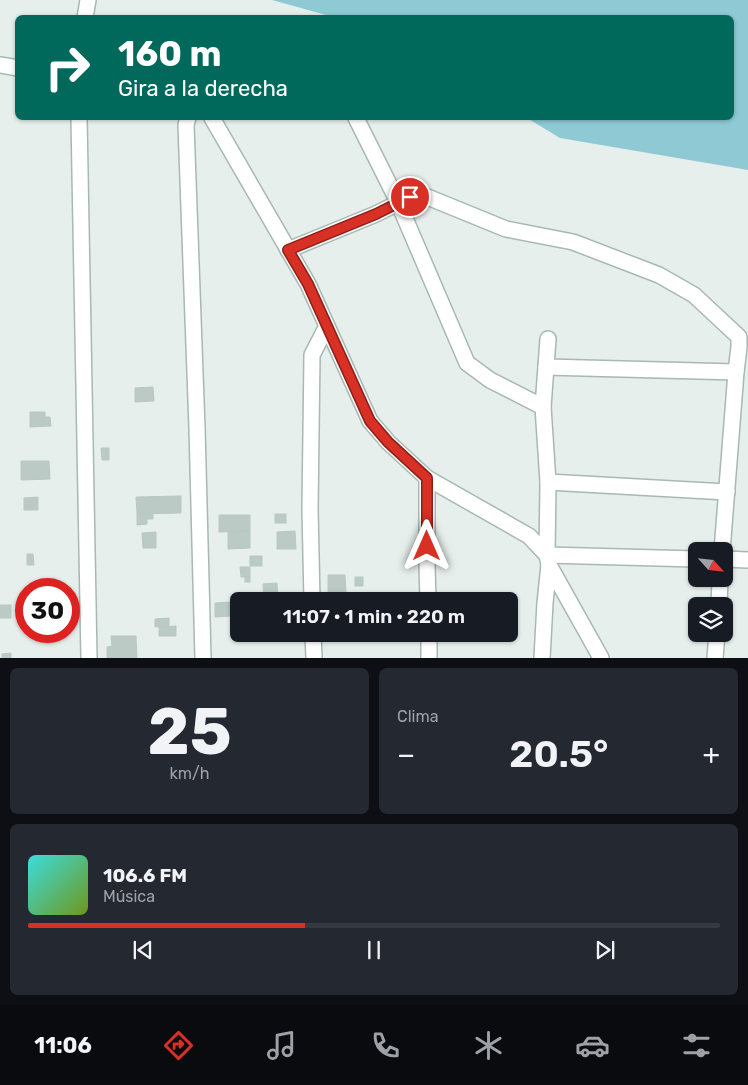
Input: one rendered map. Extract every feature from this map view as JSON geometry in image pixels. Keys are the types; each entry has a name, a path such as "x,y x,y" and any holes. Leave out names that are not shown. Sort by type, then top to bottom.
{"street":[{"path":"86,15 88,0"},
{"path":"0,65 15,68"},
{"path":"79,120 89,658"},
{"path":"187,120 186,125 203,658"},
{"path":"213,120 308,284 370,421 388,442 427,478 529,536 548,560 601,658"},
{"path":"357,120 398,202 467,363 490,380 543,407"},
{"path":"288,250 376,214 410,197 425,196 506,230 574,242 659,275 694,295 739,337 723,542"},
{"path":"312,592 310,509 312,355 327,326"},
{"path":"542,658 548,560 548,482 543,407 548,338"},
{"path":"546,367 736,372"},
{"path":"427,478 428,592"},
{"path":"548,482 727,492"},
{"path":"548,560 688,559"},
{"path":"733,559 748,560"},
{"path":"313,642 314,658"},
{"path":"429,642 429,658"},
{"path":"715,658 716,642"}],"water":[{"path":"272,0 748,0 748,170 560,138 530,120 734,120 734,15 326,15"}],"building":[{"path":"153,387 154,401 135,402 135,388"},
{"path":"30,412 45,412 45,417 50,417 51,426 30,427"},
{"path":"101,448 109,448 109,460 102,460"},
{"path":"21,461 49,461 50,479 21,480"},
{"path":"181,496 181,513 137,514 136,497"},
{"path":"38,497 38,510 24,510 24,498"},
{"path":"137,514 153,514 153,519 147,519 147,524 137,525"},
{"path":"275,514 286,514 286,523 275,523"},
{"path":"219,515 250,515 250,531 219,532"},
{"path":"250,531 250,548 228,549 228,532"},
{"path":"295,531 296,549 277,549 277,532"},
{"path":"156,532 156,548 143,548 142,533"},
{"path":"27,554 33,554 34,565 27,565"},
{"path":"250,556 262,556 262,566 250,566"},
{"path":"240,567 250,567 250,577 241,577"},
{"path":"328,575 345,575 346,592 328,592"},
{"path":"245,577 250,577 250,582 245,582"},
{"path":"355,577 363,577 363,586 355,586"},
{"path":"277,583 278,592 263,592 263,584"},
{"path":"230,602 230,616 215,617 215,603"},
{"path":"0,605 11,605 11,618 0,618"},
{"path":"169,618 169,626 155,627 155,619"},
{"path":"176,626 176,636 159,636 159,627"},
{"path":"111,636 136,636 137,658 107,658 107,647 112,646"},
{"path":"11,653 11,658 2,658 2,654"}],"route":[{"path":"410,197 376,214 288,250 308,284 370,421 388,442 427,478 427,546"}]}
